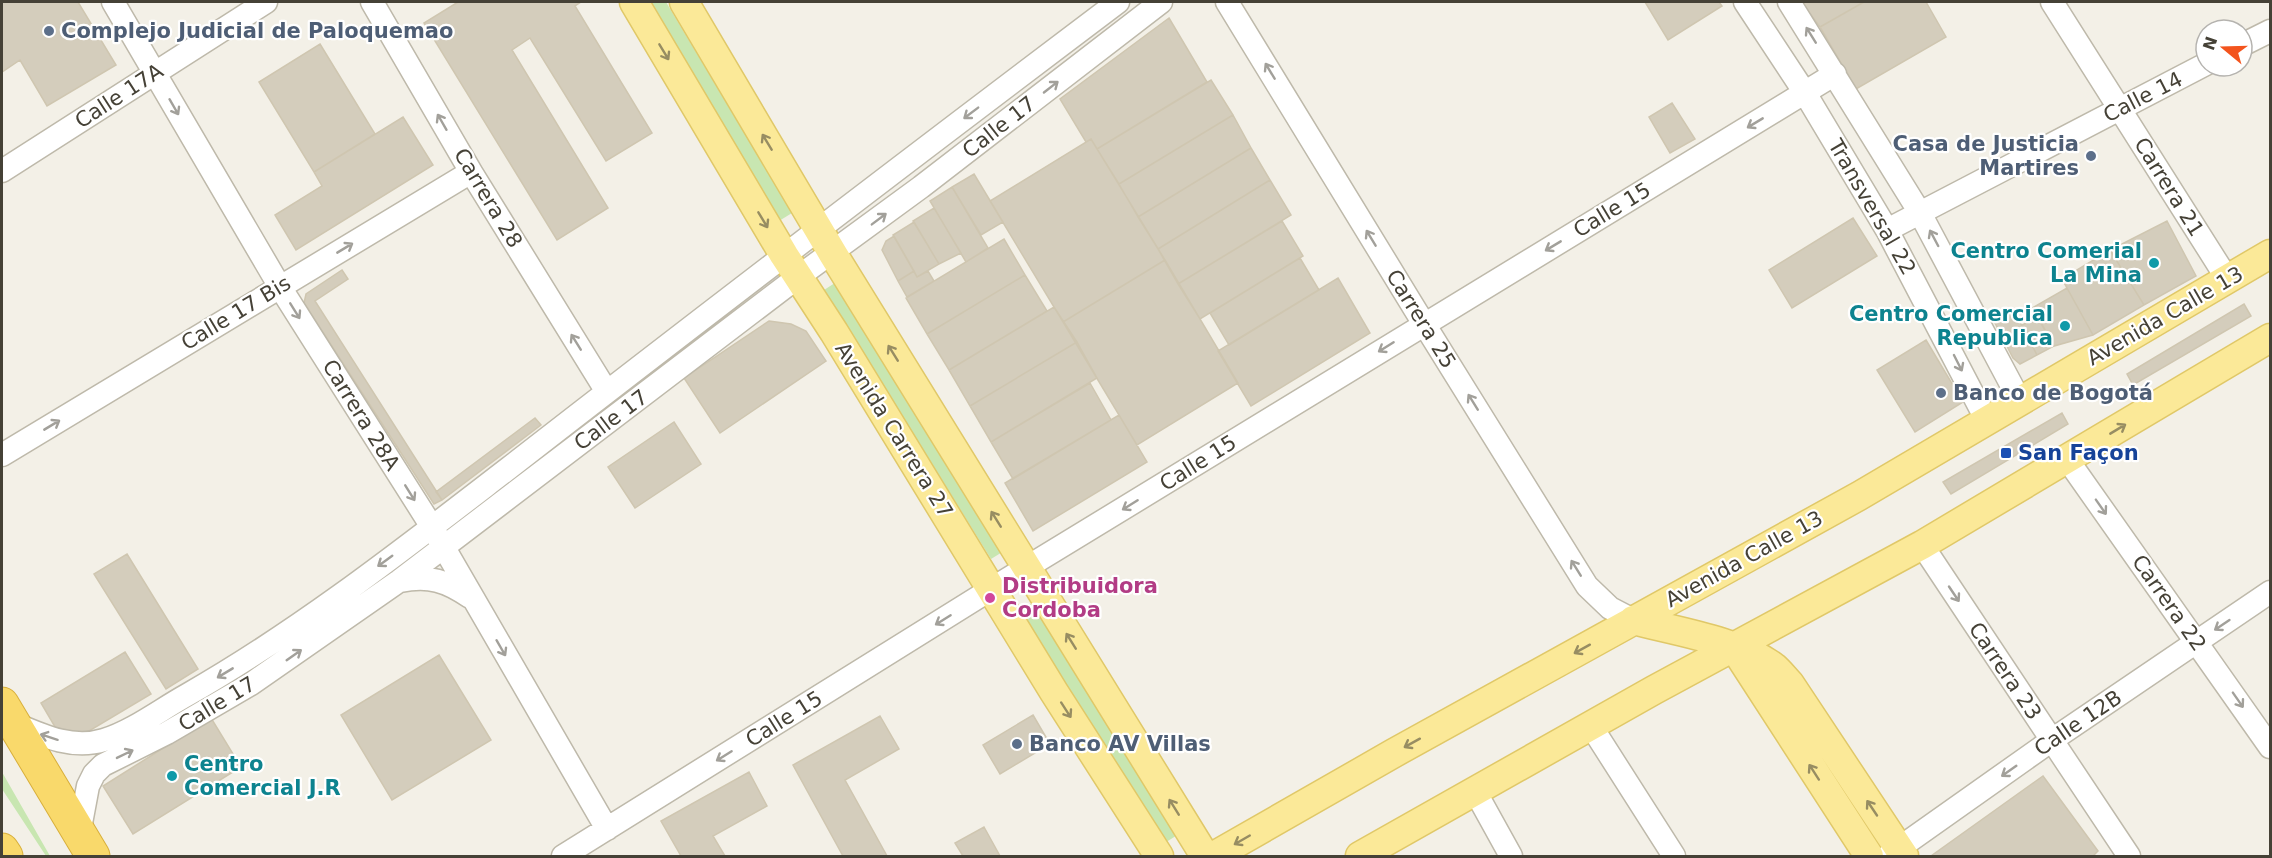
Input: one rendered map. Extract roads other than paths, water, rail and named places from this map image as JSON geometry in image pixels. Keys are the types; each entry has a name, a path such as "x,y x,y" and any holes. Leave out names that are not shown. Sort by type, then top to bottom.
{"highway":[{"path":"7,714 86,845"},
{"path":"2,850 6,856"}],"main road":[{"name":"Avenida Carrera 27","path":"634,2 791,266 993,588 1054,692 1159,856"},
{"name":"Avenida Carrera 27","path":"684,2 833,254 1205,856"},
{"name":"Avenida Calle 13","path":"1214,856 1633,620 1859,496 2271,254"},
{"path":"1360,856 1480,799 1591,726 1733,646 1922,545 2271,338"},
{"path":"1633,620 1733,646 1758,657 1774,668 1790,684 1897,854"},
{"path":"1733,646 1869,856"}],"street":[{"name":"Carrera 28A","path":"113,2 280,287 444,547 607,829"},
{"name":"Calle 17A","path":"2,171 266,2"},
{"name":"Carrera 28","path":"372,2 471,172 607,392"},
{"name":"Calle 17","path":"86,845 88,786 94,774 103,765 167,733 251,684 399,581 791,266 819,229 1118,2"},
{"name":"Calle 17","path":"7,714 43,736 66,743 94,743 107,739 226,672 305,619 432,527 607,392 791,266 833,254 1161,2"},
{"name":"Carrera 25","path":"1227,2 1587,586 1610,608 1633,620"},
{"name":"Transversal 22","path":"1745,2 1805,93 1887,230 1987,421"},
{"name":"Transversal 22","path":"1789,2 1920,213 2020,401"},
{"name":"Carrera 21","path":"2052,2 2228,280"},
{"name":"Calle 14","path":"1887,230 2194,70"},
{"name":"Calle 15","path":"562,856 993,588 1835,74"},
{"name":"Calle 17 Bis","path":"2,455 471,172"},
{"name":"Carrera 22","path":"2067,459 2271,747"},
{"name":"Carrera 23","path":"1922,545 2129,856"},
{"path":"399,581 415,578 439,579 471,597"},
{"name":"Calle 12B","path":"1897,854 2052,740 2271,592"},
{"path":"1591,726 1674,856"},
{"path":"1480,799 1511,856"}],"place":[{"name":"Complejo Judicial de Paloquemao","path":"49,31"},
{"name":"Casa de Justicia Martires","path":"2091,156"},
{"name":"Centro Comerial La Mina","path":"2154,263"},
{"name":"Centro Comercial Republica","path":"2065,326"},
{"name":"Banco de Bogotá","path":"1941,393"},
{"name":"San Façon","path":"2006,453"},
{"name":"Distribuidora Cordoba","path":"990,598"},
{"name":"Banco AV Villas","path":"1017,744"},
{"name":"Centro Comercial J.R","path":"172,776"}]}
